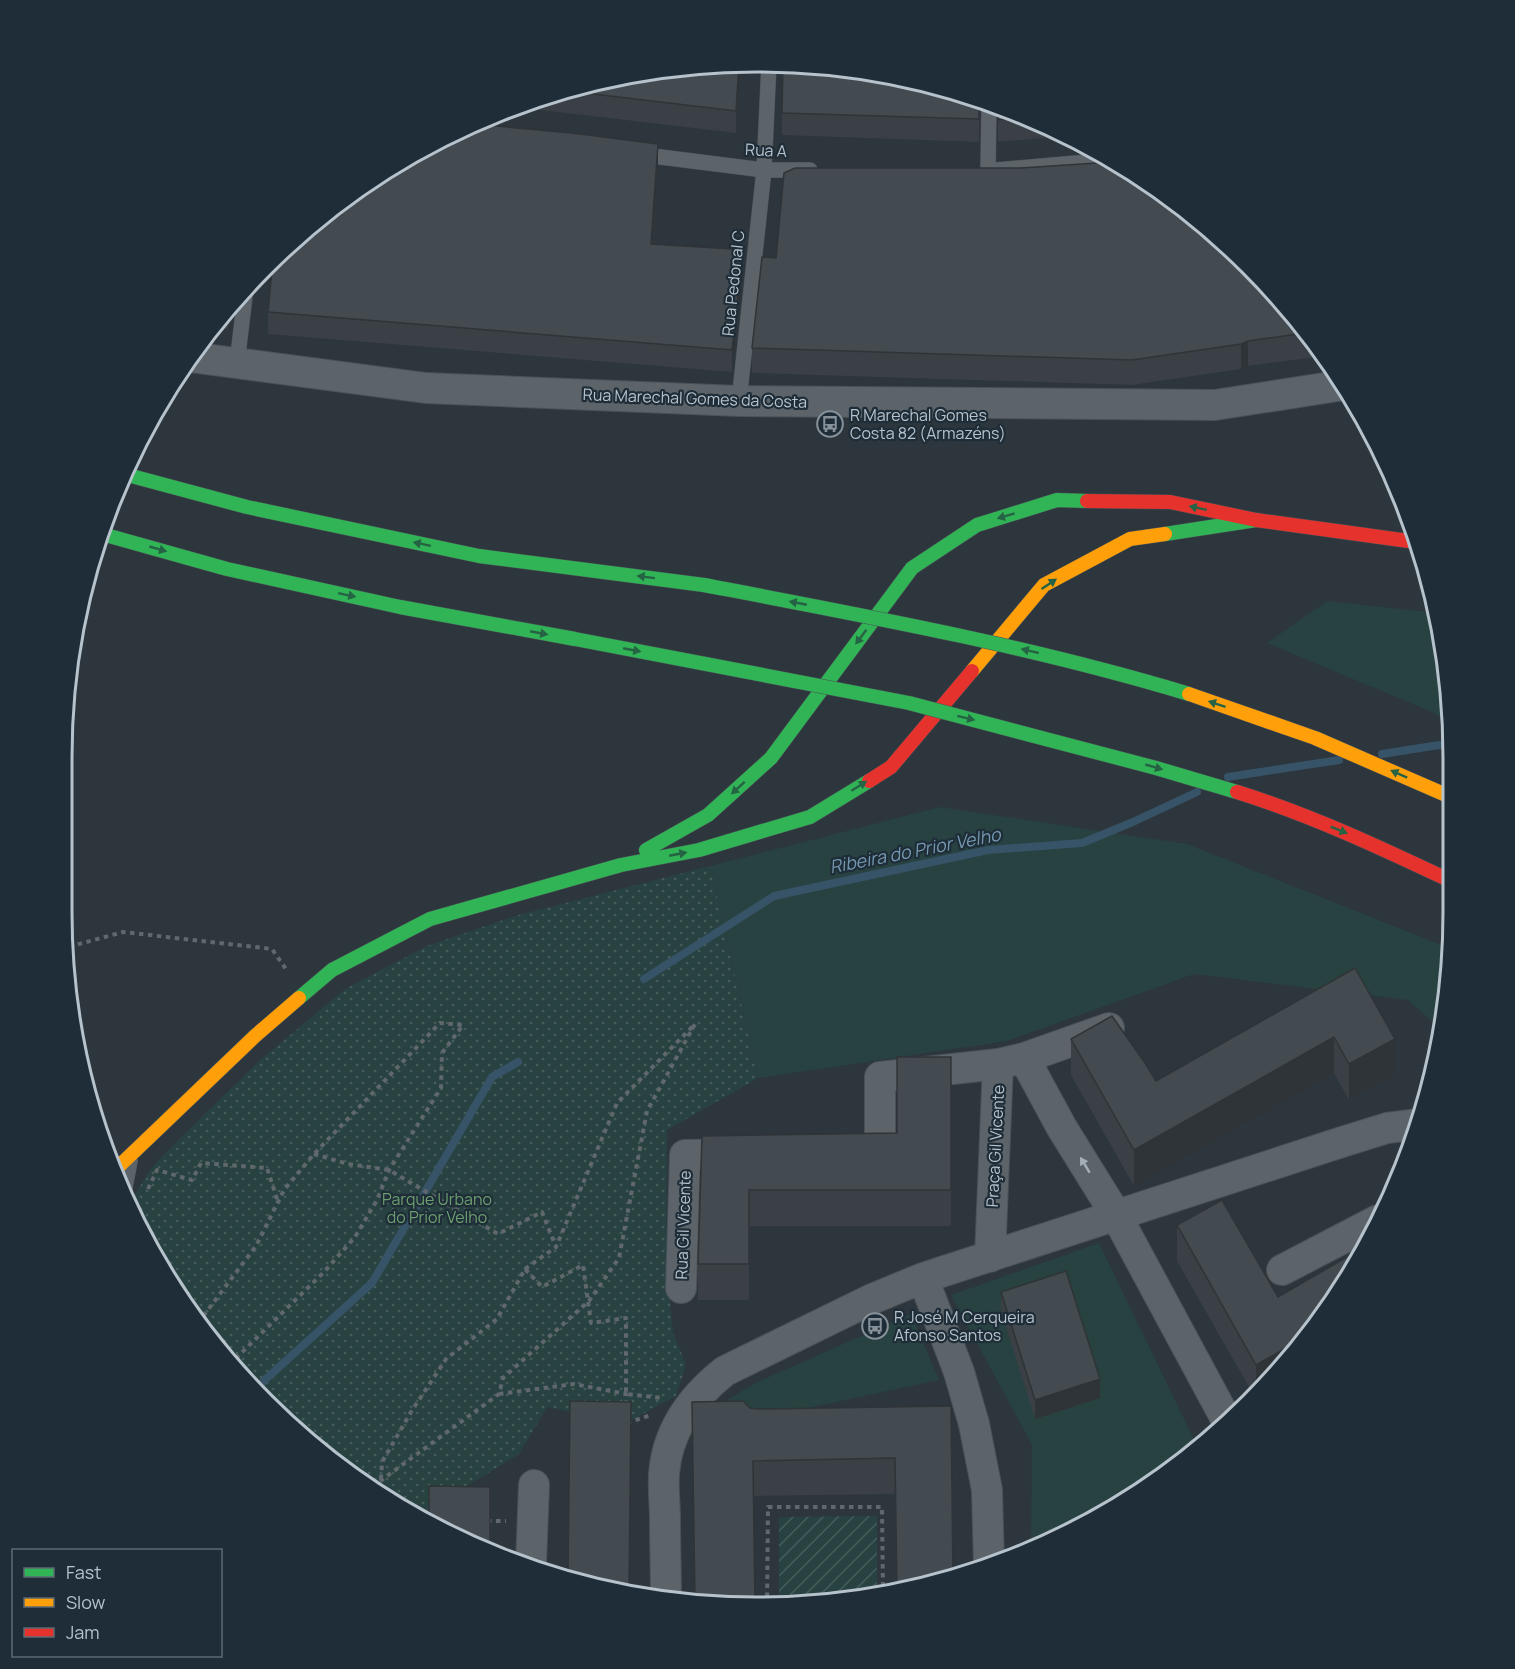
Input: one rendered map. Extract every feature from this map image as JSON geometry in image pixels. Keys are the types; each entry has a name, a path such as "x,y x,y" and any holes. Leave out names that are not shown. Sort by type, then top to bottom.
{"main road":[{"path":"133,476 247,507 479,556 705,585 936,629 1065,659 1241,712 1313,738 1443,794"},
{"path":"621,865 708,815 771,758 912,568 977,525 1057,500 1170,502 1256,520 1408,541"},
{"path":"121,1165 255,1036 332,969 430,920 621,865 699,850 810,817 891,767 1044,585 1130,539 1256,520"},
{"path":"108,536 227,569 400,607 909,704 1144,765 1265,801 1355,836 1443,878"}],"street":[{"name":"Rua Marechal Gomes da Costa","path":"201,358 426,388 739,401 1215,405 1333,387"},
{"path":"834,1154 880,1153 880,1077 1011,1061 1115,1026 1128,1044"},
{"path":"1011,1061 1062,1128 1116,1215 1223,1413"},
{"name":"Praça Gil Vicente","path":"990,1257 1011,1061"},
{"path":"666,1591 664,1473 670,1445 680,1419 692,1401 724,1371 872,1299 923,1278 1387,1128 1409,1125"},
{"name":"Rua Gil Vicente","path":"681,1288 685,1155 765,1154"},
{"path":"1282,1270 1366,1226"},
{"path":"923,1278 959,1372 962,1424 987,1490 988,1557"},
{"path":"531,1559 534,1485"}],"lane":[{"name":"Rua Pedonal C","path":"739,401 764,170 769,72"},
{"path":"988,112 982,171 1095,161"},
{"name":"Rua A","path":"623,152 764,170 823,170"},
{"path":"237,363 244,304"},
{"path":"126,1179 130,1156"}],"path":[{"path":"73,946 123,932 272,949 304,994"},
{"path":"204,1315 256,1246 284,1190 314,1154 440,1023 463,1025 442,1053 441,1088 389,1170 377,1200 355,1237 324,1272 237,1357"},
{"path":"380,1480 382,1462 446,1359 497,1319 525,1269 556,1246 617,1103 695,1024 647,1111 619,1258 589,1301 503,1378 499,1394"},
{"path":"314,1154 348,1164 389,1170 498,1234 542,1212 556,1246"},
{"path":"157,1170 192,1180 201,1163 267,1168 278,1202"},
{"path":"525,1269 543,1287 583,1265 591,1323 626,1318 626,1423 692,1401"},
{"path":"380,1480 499,1394 574,1384 626,1394"},
{"path":"767,1597 768,1507 882,1507 883,1585"},
{"path":"485,1521 533,1521"}],"green space":[{"path":"1327,601 1427,612 1437,668 1442,718 1432,712 1267,643"},
{"path":"940,807 1187,844 1442,945 1434,1022 1408,1000 1194,974 1007,1041 758,1078 710,866"},
{"name":"Parque Urbano do Prior Velho","path":"710,866 758,1078 667,1130 666,1259 673,1332 686,1365 676,1396 626,1423 547,1407 519,1454 426,1511 340,1455 306,1427 242,1363 188,1292 164,1254 134,1196 150,1170 165,1153 257,1063 345,989 427,946 515,916"},
{"path":"1099,1243 1194,1439 1138,1481 1100,1505 1031,1540 1032,1445 951,1295"},
{"path":"911,1314 939,1380 709,1429 721,1404 753,1384"},
{"path":"877,1516 877,1586 802,1596 779,1597 779,1517"}],"building":[{"path":"738,72 736,111 587,93 668,78"},
{"path":"783,73 802,73 891,85 935,95 979,108 979,119 782,113"},
{"path":"491,126 658,144 651,244 733,249 733,256 742,257 732,350 268,312 272,275 306,242 340,214 415,164"},
{"path":"1100,164 1175,214 1209,242 1242,273 1296,334 1132,360 752,348 762,257 776,258 784,173 795,168 1021,168"},
{"path":"1355,968 1395,1039 1349,1064 1334,1037 1134,1150 1071,1039 1112,1016 1156,1081"},
{"path":"897,1057 951,1057 951,1190 749,1190 749,1264 698,1264 702,1136 897,1133"},
{"path":"1222,1200 1278,1297 1350,1255 1327,1292 1285,1348 1256,1365 1177,1225"},
{"path":"1066,1271 1100,1379 1035,1400 1001,1292"},
{"path":"570,1401 631,1402 629,1585 568,1570"},
{"path":"743,1401 750,1408 758,1409 951,1406 953,1569 897,1583 895,1458 753,1461 755,1597 695,1594 692,1402"},
{"path":"429,1486 490,1487 490,1543 454,1526 429,1513"}],"waterway":[{"name":"Ribeira do Prior Velho","path":"1382,754 1443,744"},
{"name":"Ribeira do Prior Velho","path":"1228,777 1339,760"},
{"name":"Ribeira do Prior Velho","path":"644,979 774,896 988,850 1082,843 1197,792"},
{"name":"Ribeira do Prior Velho","path":"261,1383 372,1283 492,1077 518,1062"}],"traffic: fast":[{"path":"133,476 247,507 479,556 704,585"},
{"path":"646,850 708,815 771,758 912,568 977,525 1057,500 1087,501"},
{"path":"1165,534 1256,520"},
{"path":"108,536 227,569 400,607 575,639"},
{"path":"704,585 887,620 1009,647 1189,694"},
{"path":"575,639 909,703 1156,768 1237,792"},
{"path":"299,998 332,970 430,919 621,865 699,850 810,817 869,781"}],"traffic: slow":[{"path":"972,671 1044,585 1130,539 1165,534"},
{"path":"1189,694 1315,738 1443,794"},
{"path":"120,1165 255,1036 299,998"}],"traffic: jam":[{"path":"1087,501 1170,502 1256,520 1408,541"},
{"path":"869,781 891,767 972,671"},
{"path":"1237,792 1319,822 1443,877"}],"place":[{"name":"R Marechal Gomes Costa 82 (Armazéns)","path":"830,424"},
{"name":"R José M Cerqueira Afonso Santos","path":"875,1326"}]}
